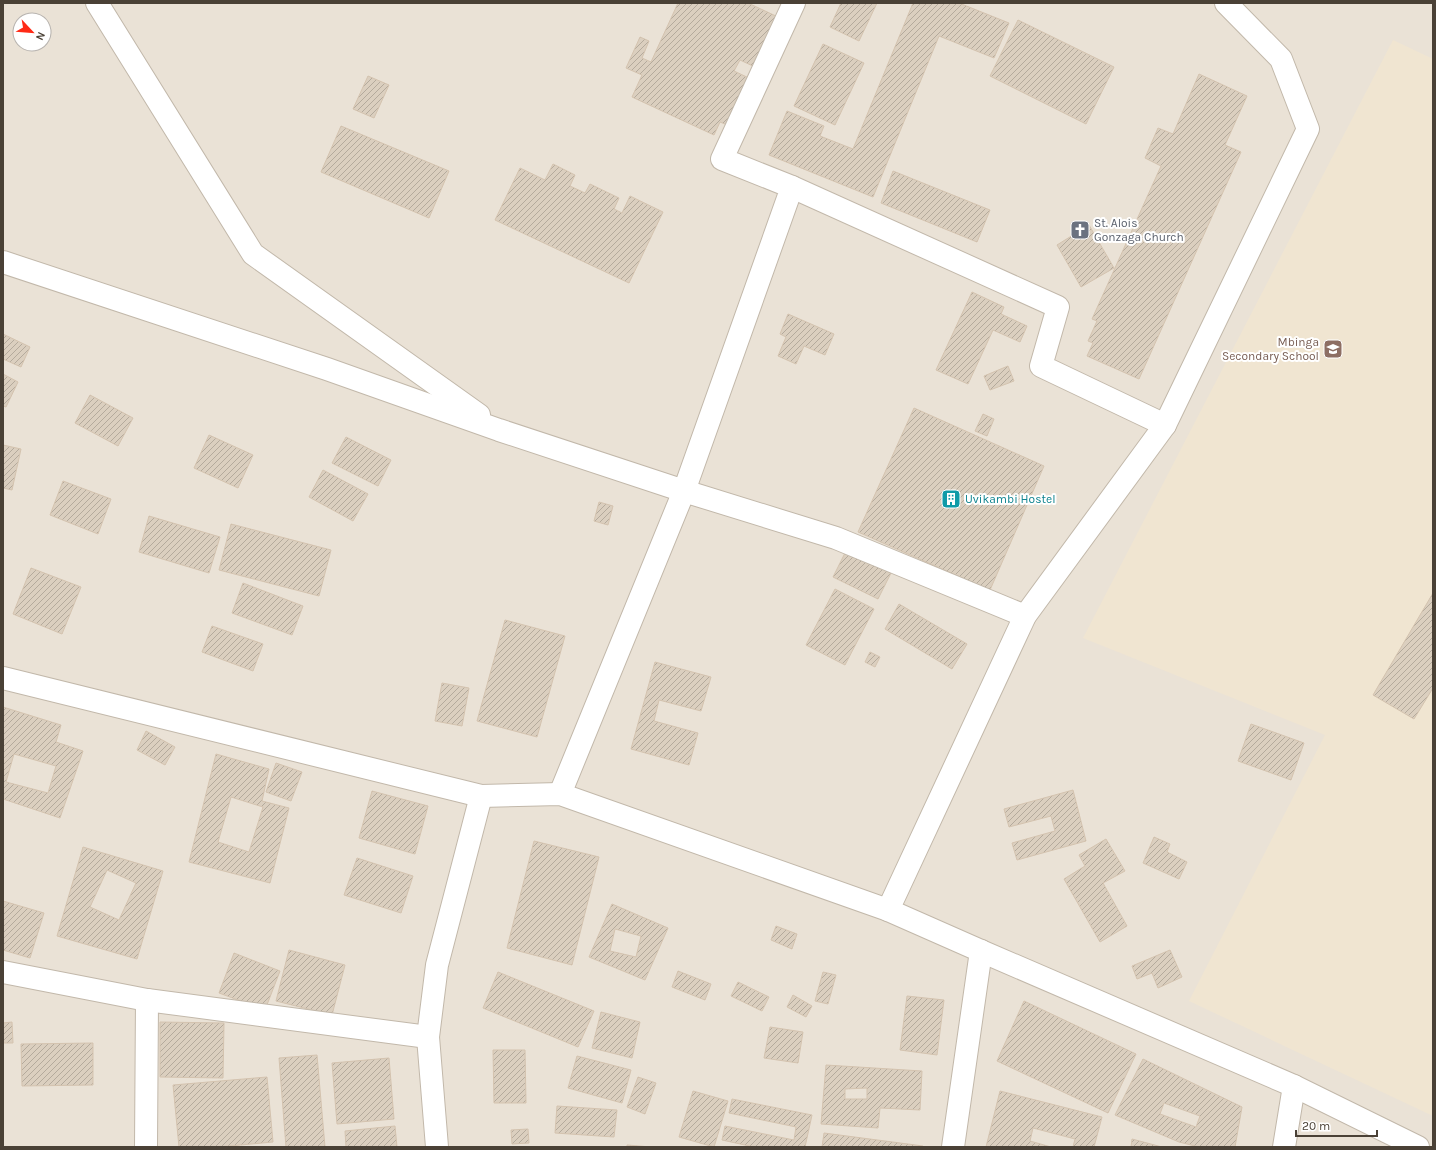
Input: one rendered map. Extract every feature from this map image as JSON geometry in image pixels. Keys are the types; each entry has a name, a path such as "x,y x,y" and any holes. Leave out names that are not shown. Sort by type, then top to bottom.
{"street":[{"path":"97,3 253,254 499,430"},
{"path":"794,3 722,159 792,187 1058,307 1041,366 1165,425"},
{"path":"888,910 1025,616 1165,425 1308,128 1281,59 1226,3"},
{"path":"560,794 684,491 792,187"},
{"path":"3,262 327,369 499,430 684,491 836,538 1025,616"},
{"path":"3,678 481,796 560,794 888,910 1294,1086 1418,1147"},
{"path":"437,1147 428,1036 437,965 481,796"},
{"path":"953,1147 981,951"},
{"path":"3,972 147,1000 428,1036"},
{"path":"146,1147 147,1000"},
{"path":"1284,1147 1294,1086"}],"shaded area":[{"path":"3,3 1433,3 1433,1147 3,1147"},
{"name":"Mbinga Secondary School","path":"1393,40 1433,59 1433,1116 1189,1001 1325,735 1083,638"}],"building":[{"path":"678,3 748,3 778,17 755,67 740,60 734,71 751,79 730,126 720,122 714,135 632,97 642,75 626,68 640,37 649,41 642,58 651,62"},
{"path":"841,3 877,3 859,41 830,27"},
{"path":"913,3 959,3 1009,23 994,58 939,36 873,197 769,155 787,111 824,126 820,136 853,149"},
{"path":"1018,20 1114,67 1086,124 990,76"},
{"path":"823,44 864,63 835,125 794,106"},
{"path":"1199,74 1247,96 1225,145 1241,152 1139,379 1087,356 1093,343 1088,341 1097,321 1092,319 1161,166 1145,158 1158,128 1173,134"},
{"path":"368,76 389,85 374,118 353,109"},
{"path":"341,126 449,171 429,218 321,172"},
{"path":"553,164 575,175 570,186 585,193 590,184 619,198 614,209 622,213 630,196 663,212 629,283 495,220 520,168 545,180"},
{"path":"893,171 990,210 977,242 881,203"},
{"path":"1089,225 1114,268 1081,287 1057,245"},
{"path":"972,292 1004,307 1001,314 1027,326 1020,342 993,330 968,384 936,370"},
{"path":"788,314 834,334 825,355 804,346 796,364 778,356 786,337 780,334"},
{"path":"3,334 30,347 21,367 3,359"},
{"path":"1008,366 1014,381 990,390 984,376"},
{"path":"3,374 18,382 6,407 3,406"},
{"path":"90,395 133,418 118,446 75,423"},
{"name":"Uvikambi Hostel","path":"914,408 1044,466 990,590 858,532"},
{"path":"983,414 994,419 987,436 975,431"},
{"path":"209,435 253,455 238,488 194,468"},
{"path":"346,437 391,460 378,486 332,463"},
{"path":"3,445 21,449 12,490 3,488"},
{"path":"323,470 368,494 353,521 309,497"},
{"path":"63,481 111,499 98,534 50,515"},
{"path":"599,502 613,506 608,525 594,521"},
{"path":"149,516 220,537 209,573 139,552"},
{"path":"231,524 331,550 319,596 219,570"},
{"path":"846,551 891,573 878,599 833,577"},
{"path":"31,568 81,587 62,634 13,614"},
{"path":"243,583 303,606 292,635 232,613"},
{"path":"835,589 874,609 845,665 806,645"},
{"path":"1433,593 1433,688 1414,719 1373,695"},
{"path":"899,604 967,644 952,669 885,629"},
{"path":"505,620 565,636 537,737 477,721"},
{"path":"212,626 263,644 253,671 202,652"},
{"path":"870,652 880,657 875,667 865,662"},
{"path":"655,662 711,677 701,711 659,700 654,721 698,733 689,765 631,749"},
{"path":"442,683 469,688 462,726 435,721"},
{"path":"3,707 61,725 56,742 83,751 60,818 3,799","holes":["14,754 56,766 48,793 6,782"]},
{"path":"1251,724 1304,743 1291,780 1238,761"},
{"path":"146,731 175,747 165,765 137,750"},
{"path":"216,754 269,769 262,801 289,808 270,883 189,862","holes":["231,797 263,807 249,852 218,842"]},
{"path":"276,763 302,772 291,801 266,792"},
{"path":"1073,790 1086,841 1017,860 1012,843 1055,831 1051,816 1009,827 1004,809"},
{"path":"372,791 428,806 415,854 359,838"},
{"path":"1154,837 1170,844 1167,852 1187,862 1179,879 1143,863"},
{"path":"1106,839 1125,871 1103,883 1127,926 1100,942 1064,879 1085,866 1079,855"},
{"path":"534,841 599,857 572,965 507,948"},
{"path":"83,847 163,871 137,959 57,936","holes":["107,870 136,883 119,920 90,907"]},
{"path":"357,858 413,876 401,913 344,895"},
{"path":"3,901 44,913 30,958 3,950"},
{"path":"612,904 668,928 645,980 589,957","holes":["615,929 641,936 636,957 610,951"]},
{"path":"776,926 797,934 792,949 771,940"},
{"path":"289,950 345,965 332,1015 276,1001"},
{"path":"1170,950 1182,977 1158,988 1152,973 1137,979 1132,966"},
{"path":"234,953 280,971 265,1010 219,993"},
{"path":"678,971 711,984 705,1000 672,987"},
{"path":"498,972 594,1011 578,1047 483,1008"},
{"path":"823,972 836,975 828,1004 815,1001"},
{"path":"738,982 769,997 762,1011 731,996"},
{"path":"793,995 812,1006 806,1017 787,1007"},
{"path":"907,996 944,1000 937,1055 900,1050"},
{"path":"1024,1001 1136,1054 1108,1113 997,1061"},
{"path":"601,1012 640,1022 632,1058 592,1048"},
{"path":"12,1022 13,1043 3,1043 3,1023"},
{"path":"160,1022 224,1023 223,1078 160,1077"},
{"path":"770,1027 803,1032 798,1063 764,1058"},
{"path":"93,1043 93,1085 22,1086 21,1044"},
{"path":"493,1050 525,1050 526,1103 494,1103"},
{"path":"317,1055 325,1147 286,1147 279,1058"},
{"path":"577,1056 631,1070 622,1103 568,1088"},
{"path":"389,1058 394,1119 337,1124 332,1063"},
{"path":"1143,1059 1242,1107 1235,1147 1199,1147 1179,1142 1115,1115","holes":["1164,1103 1200,1116 1196,1127 1160,1114"]},
{"path":"826,1065 922,1071 920,1110 880,1108 878,1128 821,1124","holes":["867,1088 867,1099 845,1099 845,1089"]},
{"path":"267,1077 273,1142 219,1147 179,1147 173,1085"},
{"path":"638,1077 656,1083 645,1114 627,1107"},
{"path":"693,1091 728,1101 714,1147 679,1137"},
{"path":"1000,1091 1102,1117 1094,1147 1073,1147 1075,1139 1033,1128 1030,1141 1051,1147 986,1147"},
{"path":"732,1099 812,1115 805,1147 754,1147 722,1140 725,1126 794,1140 796,1127 729,1113"},
{"path":"557,1106 617,1110 614,1137 555,1133"},
{"path":"395,1126 397,1147 346,1147 345,1131"},
{"path":"528,1129 529,1143 512,1144 511,1130"},
{"path":"824,1133 923,1146 923,1147 822,1147"},
{"path":"1132,1139 1162,1147 1131,1147"},
{"path":"627,1145 651,1147 627,1147"}],"place":[{"name":"St. Alois Gonzaga Church","path":"1080,230"},
{"name":"Mbinga Secondary School","path":"1333,349"},
{"name":"Uvikambi Hostel","path":"951,499"}]}
